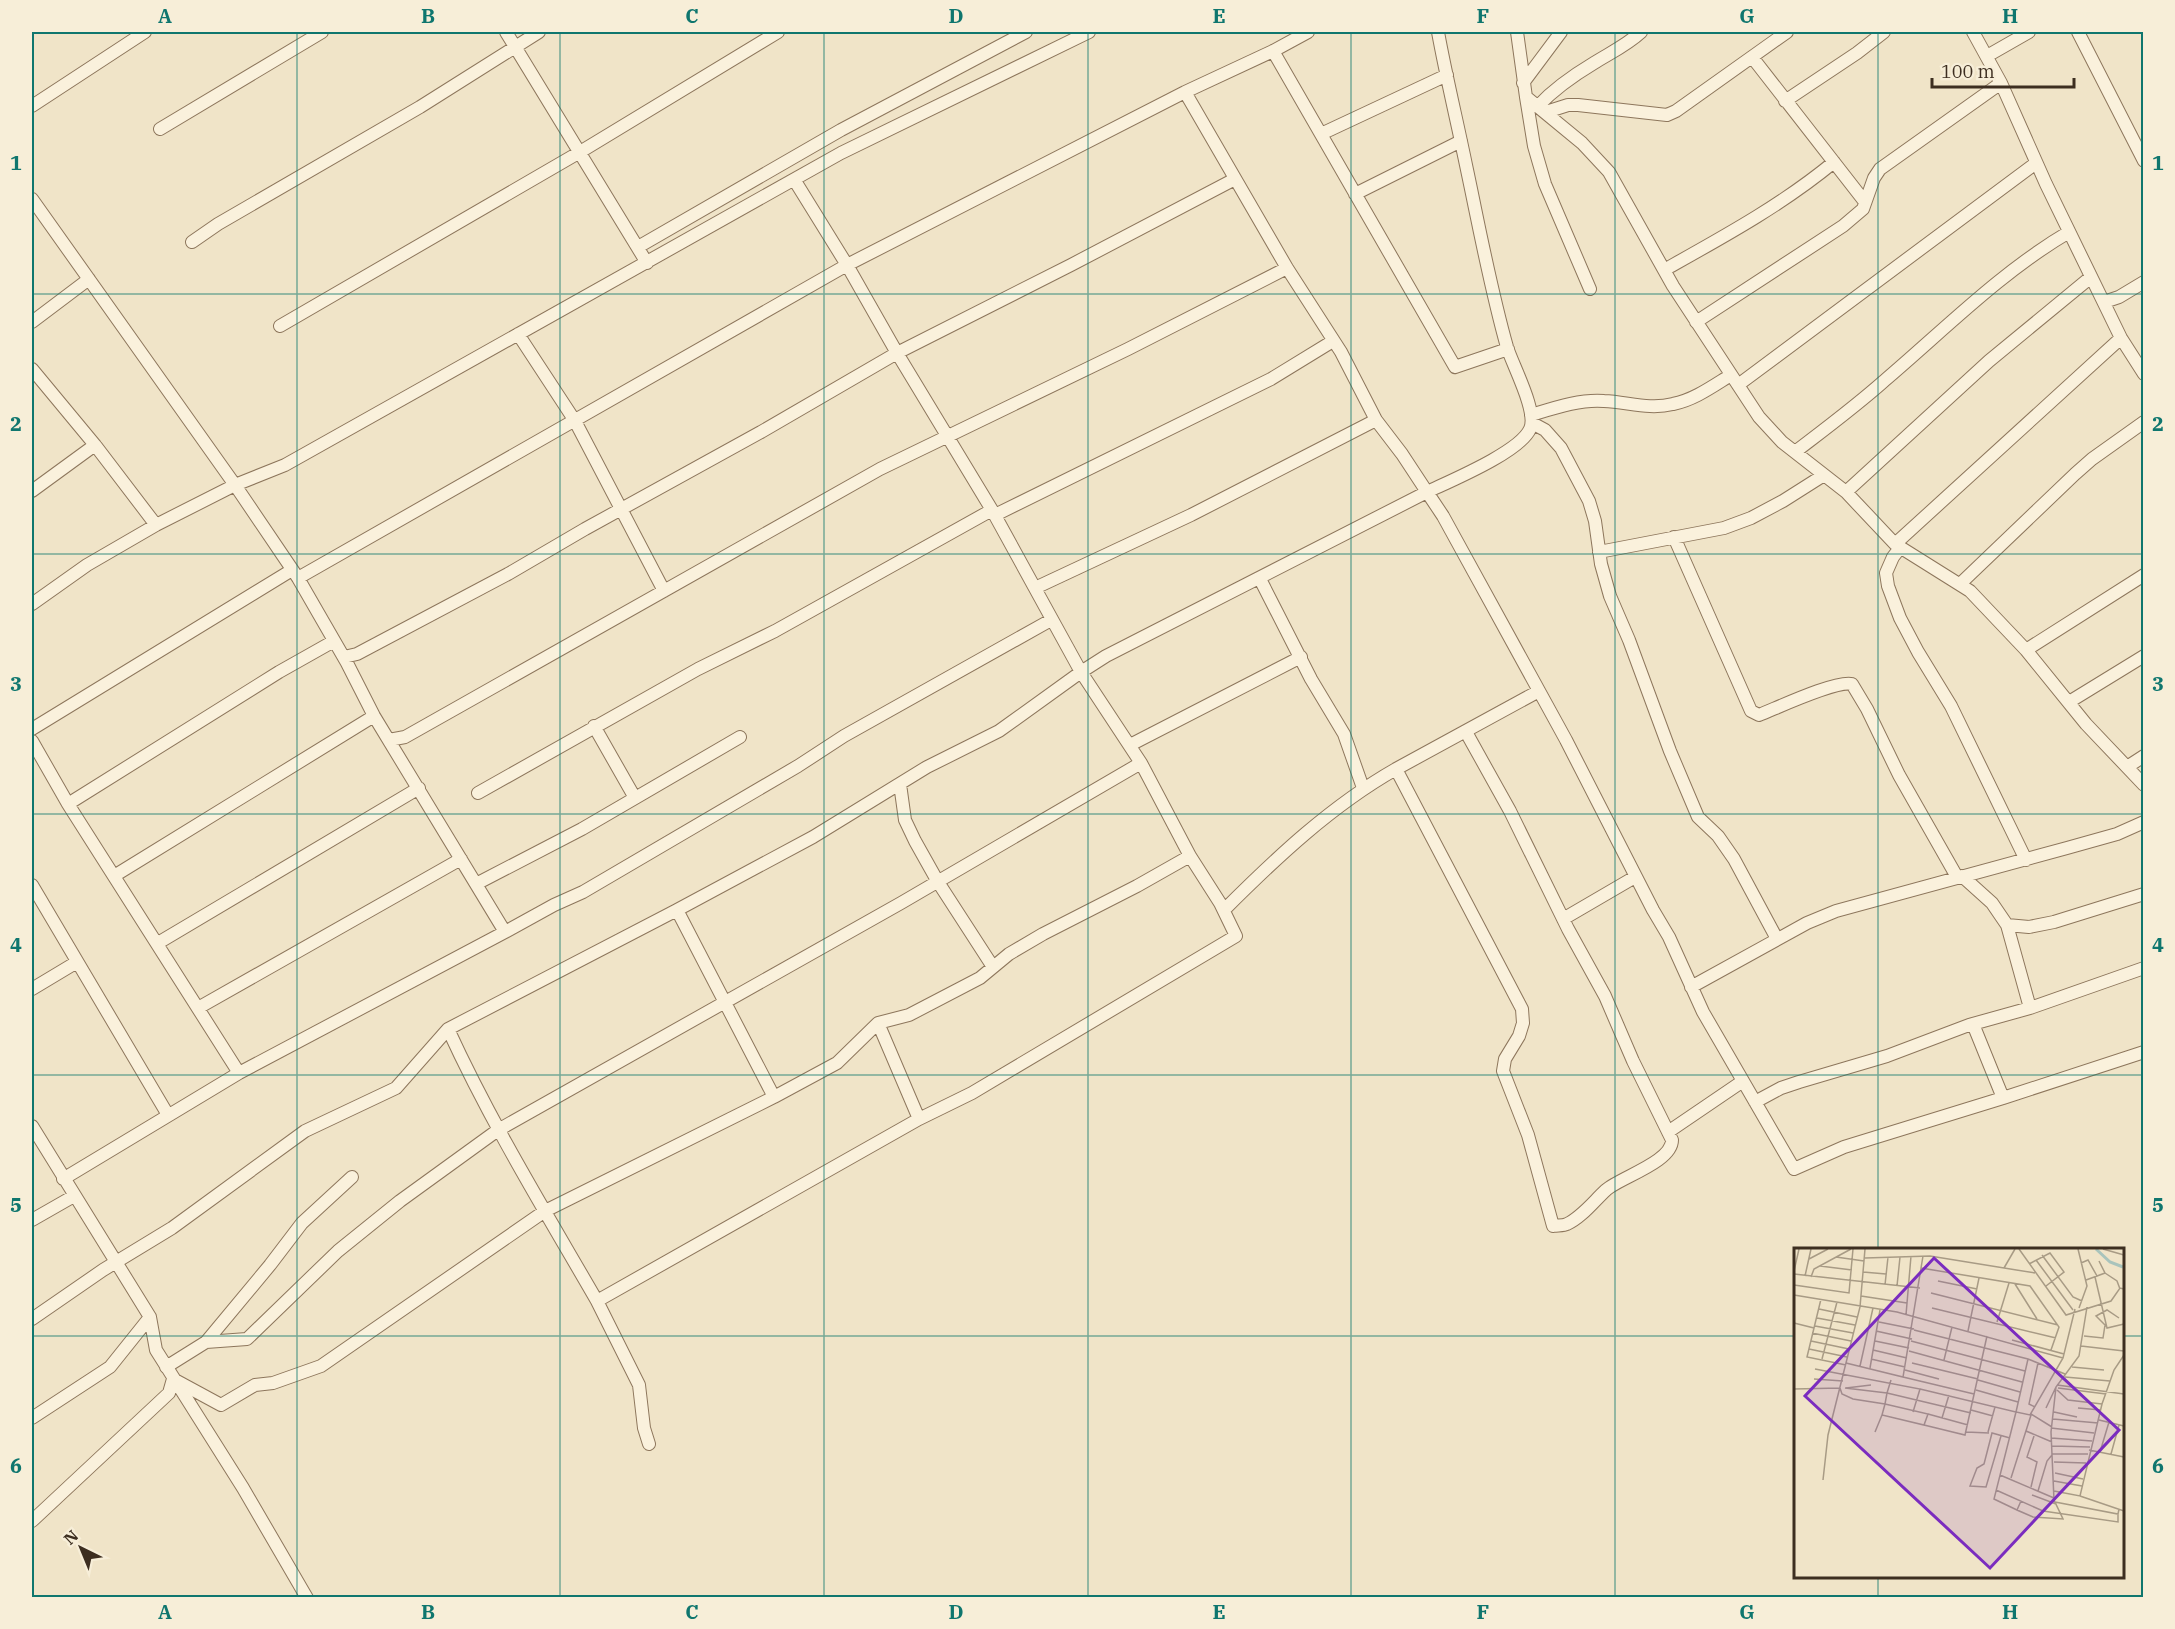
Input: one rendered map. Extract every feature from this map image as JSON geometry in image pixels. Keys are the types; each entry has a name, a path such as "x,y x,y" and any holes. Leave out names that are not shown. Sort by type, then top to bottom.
{"street":[{"path":"32,106 145,32"},
{"path":"160,129 322,32"},
{"path":"506,32 647,263"},
{"path":"192,242 218,224 420,107 539,32"},
{"path":"280,326 580,152 776,32"},
{"path":"638,247 841,130 1026,32"},
{"path":"32,604 87,565 156,525 235,485 285,465 498,344 795,181 841,153 1089,32"},
{"path":"32,729 295,574 574,421 847,265 1185,92 1308,32"},
{"path":"1438,32 1489,275 1508,349 1532,419 1562,448 1589,501 1610,596 1698,817 1718,836 1734,859 1777,939"},
{"path":"1517,32 1534,146 1545,184 1590,289"},
{"path":"1523,83 1561,32"},
{"path":"1542,109 1550,93 1641,32"},
{"path":"1542,109 1578,105 1667,115 1676,111 1787,32"},
{"path":"1785,101 1884,32"},
{"path":"1973,32 2001,83 2036,163 2121,338 2144,374"},
{"path":"1987,56 2029,32"},
{"path":"2078,32 2144,161"},
{"path":"1273,51 1455,367 1508,349"},
{"path":"1752,57 1865,202"},
{"path":"1320,134 1447,75"},
{"path":"1696,322 1843,226 1863,209 1874,178 1880,169 2001,83"},
{"path":"1185,92 1287,268 1341,352 1376,420 1402,454 1443,516 1539,691 1635,877 1669,937 1702,1012 1794,1169 1844,1147 2144,1052"},
{"path":"1526,97 1594,154 1609,172 1664,270 1759,417 1782,442 1846,492 1898,546 1960,584 1985,606 2144,785"},
{"path":"1354,194 1461,141"},
{"path":"1664,270 1786,199 1834,162"},
{"path":"1532,419 1558,407 1593,401 1656,407 1674,404 1734,380 2036,163"},
{"path":"344,657 367,649 508,574 897,353 1071,266 1235,179"},
{"path":"597,1301 919,1119 972,1093 1236,936 1224,910 1190,856 1130,745 1081,672 993,512 795,181"},
{"path":"32,199 235,485 295,574 344,657 374,716 505,932"},
{"path":"1795,452 1883,382 2030,257 2069,232"},
{"path":"389,740 405,737 870,474 1128,349 1287,268"},
{"path":"1846,492 1989,361 2091,277"},
{"path":"32,322 90,279"},
{"path":"2104,302 2119,297 2144,282"},
{"path":"518,334 574,421 664,591"},
{"path":"2026,860 1951,706 1900,618 1888,586 1886,573 1898,546 2121,338"},
{"path":"478,793 698,669 993,512 1271,379 1333,341"},
{"path":"32,369 156,525"},
{"path":"32,1319 172,1228 305,1131 396,1088 448,1029 813,837 927,767 999,731 1106,656 1260,579 1312,549 1486,464 1529,432 1532,419"},
{"path":"1035,588 1191,515 1376,420"},
{"path":"1960,584 2075,474 2144,422"},
{"path":"32,491 94,445"},
{"path":"1599,552 1724,528 1751,518 1824,475"},
{"path":"1674,537 1751,711 1759,715 1833,687 1846,683 1852,684 1867,709 1899,775 1959,877 1992,903 2007,925 2030,1008"},
{"path":"2026,650 2144,575"},
{"path":"1260,579 1300,657 1344,734 1363,788"},
{"path":"63,1179 239,1073 554,904 583,892 798,766 844,736 1051,620"},
{"path":"68,804 279,672 334,641"},
{"path":"1130,745 1300,657"},
{"path":"2069,702 2142,660"},
{"path":"1224,910 1268,866 1363,788 1539,691"},
{"path":"114,876 374,716"},
{"path":"594,726 635,798"},
{"path":"1396,769 1522,1010 1519,1036 1505,1059 1503,1071 1528,1134 1552,1226 1565,1225 1577,1218 1610,1188 1664,1155 1672,1144 1605,996 1563,919 1510,811 1466,732"},
{"path":"476,884 582,829 740,737"},
{"path":"32,741 68,804 239,1073"},
{"path":"2127,767 2144,756"},
{"path":"206,1342 247,1339 338,1251 400,1201 498,1130 938,882 1140,763"},
{"path":"900,784 905,820 938,882 993,967"},
{"path":"158,944 419,788"},
{"path":"1691,987 1807,923 1836,911 2117,834 2144,822"},
{"path":"173,1379 221,1405 255,1385 273,1383 321,1366 545,1211 837,1063 878,1023 909,1016 980,978 1010,954 1043,934 1190,856"},
{"path":"198,1008 461,859"},
{"path":"1563,919 1635,877"},
{"path":"32,885 168,1115"},
{"path":"2007,925 2029,927 2054,922 2144,894"},
{"path":"677,910 774,1096"},
{"path":"32,989 77,962"},
{"path":"1755,1102 1781,1088 1887,1056 1973,1024 2030,1008 2144,968"},
{"path":"878,1023 919,1119"},
{"path":"1973,1024 2003,1098"},
{"path":"448,1029 498,1130 597,1301 639,1385 644,1428 649,1444"},
{"path":"1668,1131 1743,1081"},
{"path":"34,1134 150,1317 156,1350 243,1488 307,1598"},
{"path":"166,1366 206,1342 302,1223 352,1177"},
{"path":"32,1220 74,1196"},
{"path":"32,1418 110,1367 150,1317"},
{"path":"32,1521 169,1393 173,1379"}]}
